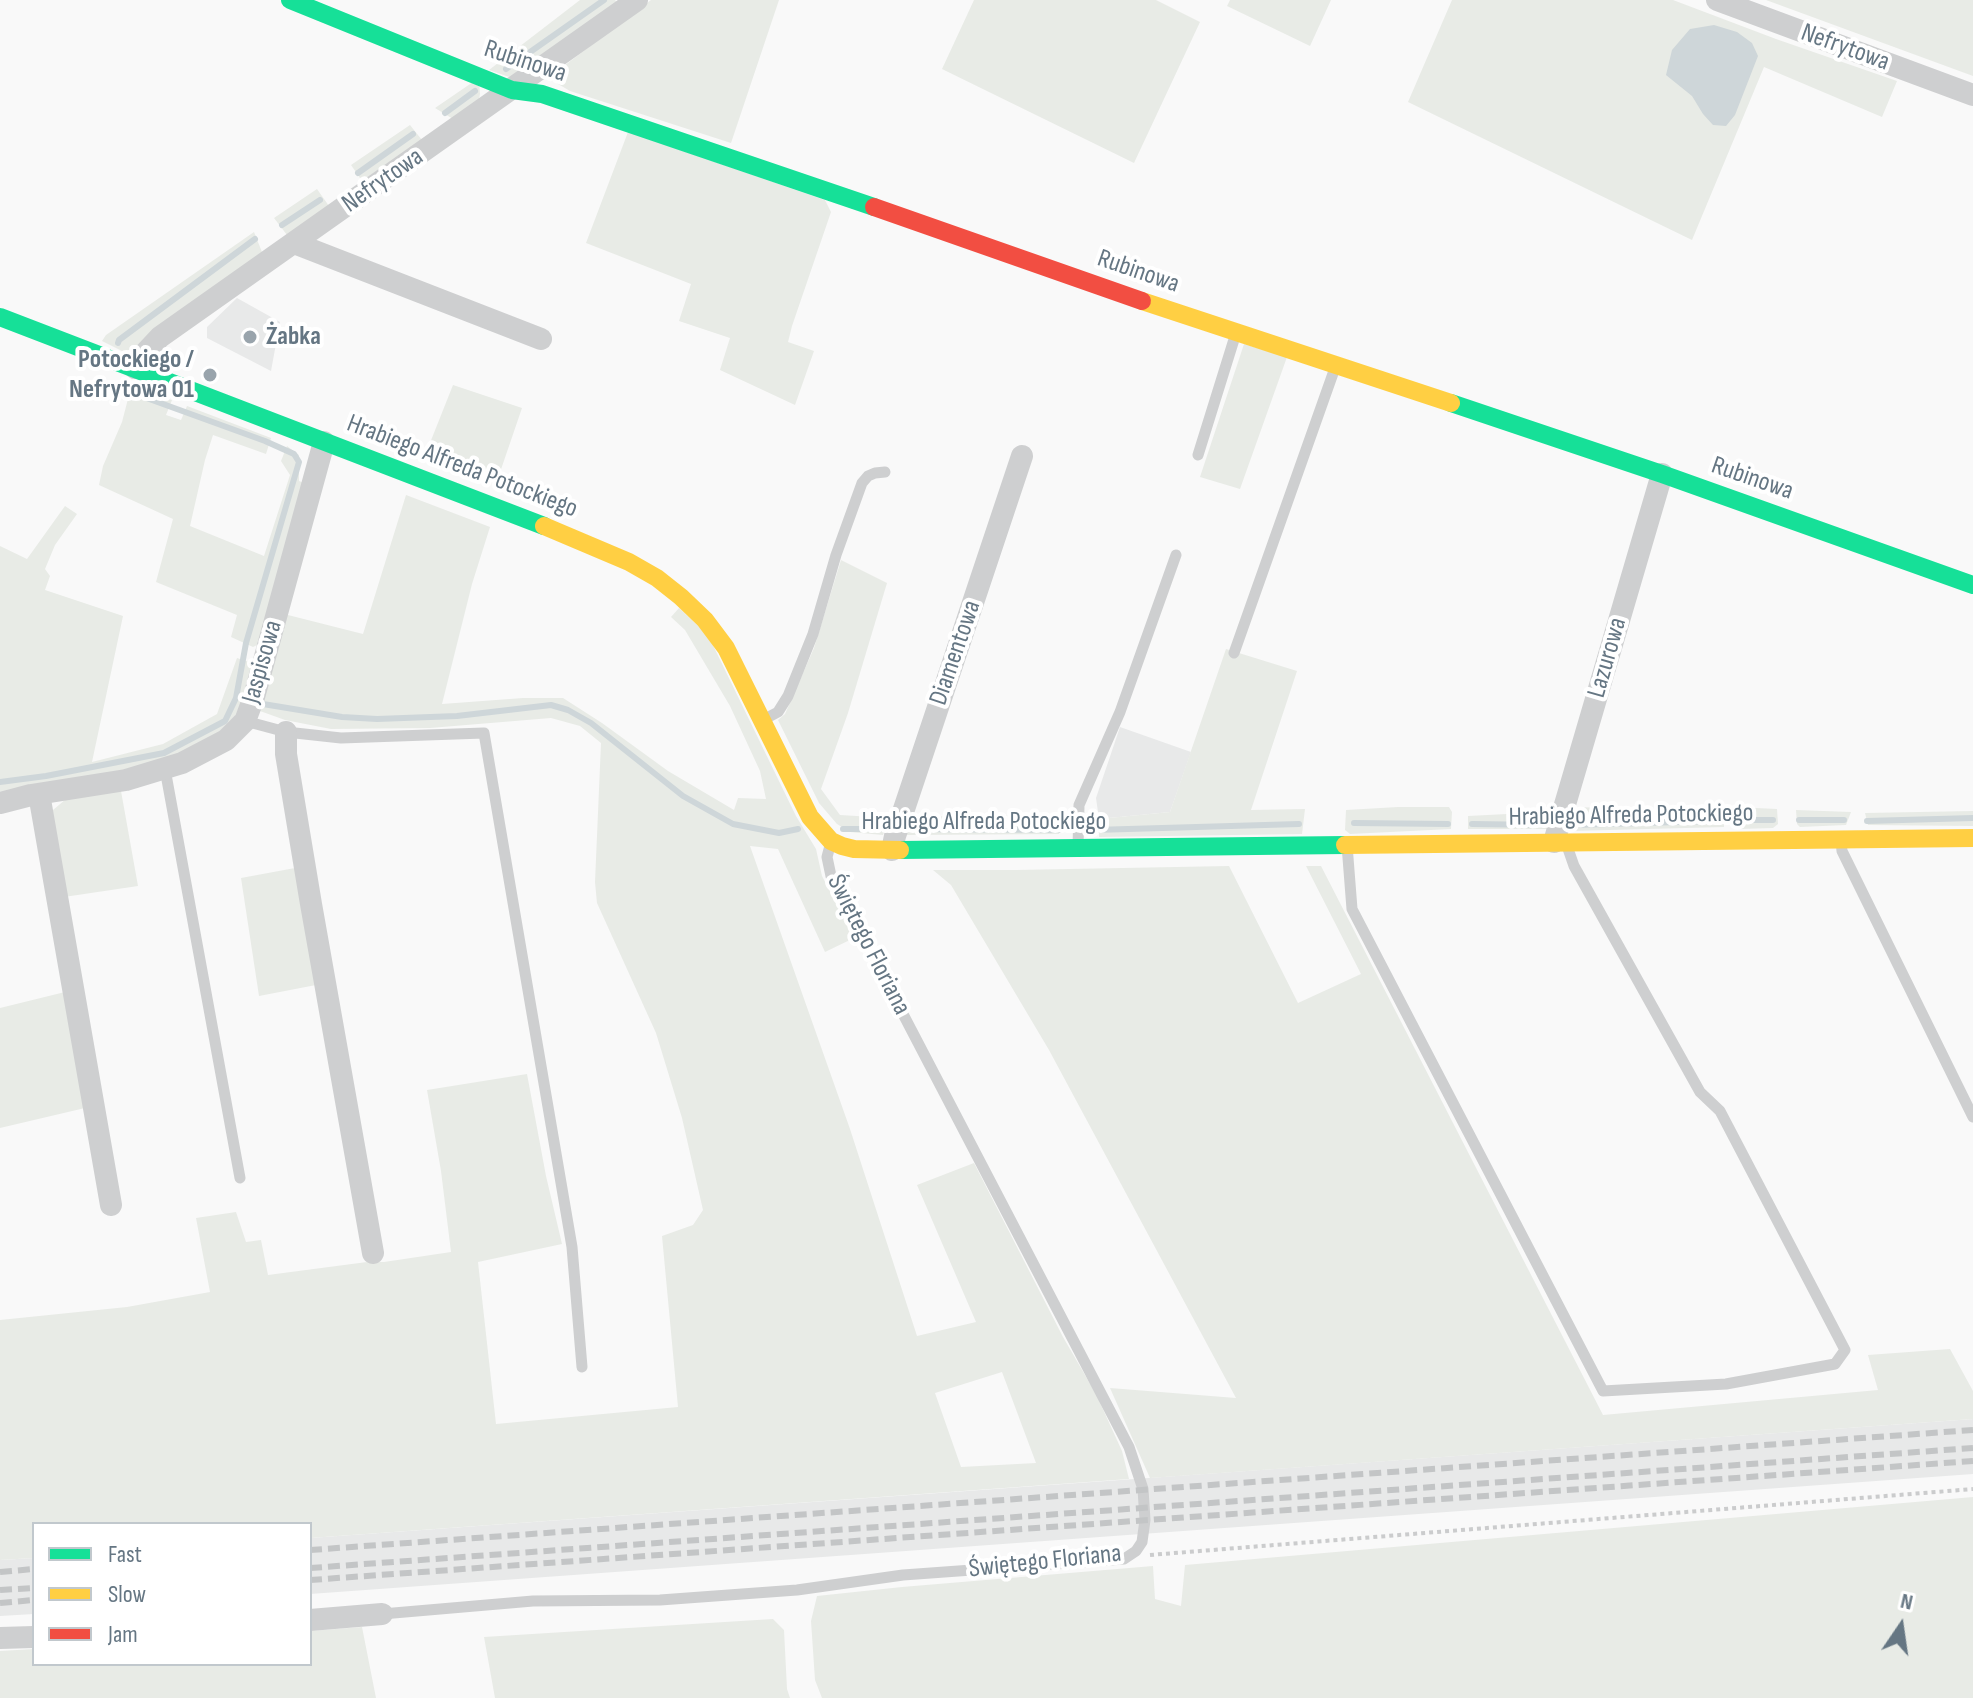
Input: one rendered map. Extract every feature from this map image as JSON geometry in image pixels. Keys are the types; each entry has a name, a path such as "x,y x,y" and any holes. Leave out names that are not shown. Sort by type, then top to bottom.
{"street":[{"name":"Rubinowa","path":"290,0 512,90 542,94 1237,333 1662,474 1973,585"},
{"name":"Nefrytowa","path":"135,368 160,337 637,0"},
{"name":"Nefrytowa","path":"1717,0 1973,95"},
{"path":"294,243 541,339"},
{"name":"Hrabiego Alfreda Potockiego","path":"0,317 568,535 657,578 705,620 726,648 810,817 831,841 854,849 1973,838"},
{"name":"Jaspisowa","path":"0,803 126,780 165,769 226,740 245,721 324,442"},
{"name":"Diamentowa","path":"892,850 1022,456"},
{"name":"Lazurowa","path":"1560,842 1662,474"},
{"path":"286,732 286,754 311,904 373,1253"},
{"path":"39,794 111,1205"},
{"name":"Świętego Floriana","path":"312,1620 382,1614"},
{"path":"0,1638 32,1637"}],"lane":[{"path":"1198,455 1237,333"},
{"path":"1234,653 1336,365"},
{"path":"762,721 778,712 788,696 813,634 836,555 862,483 875,473 885,472"},
{"path":"1078,848 1079,805 1120,712 1176,555"},
{"path":"245,721 286,732 341,738 484,733 572,1247 582,1367"},
{"path":"165,769 240,1178"},
{"path":"1841,840 1842,851 1973,1117"},
{"name":"Świętego Floriana","path":"382,1614 533,1601 660,1600 782,1591 903,1575 1124,1559 1131,1556 1142,1542 1145,1520 1143,1489 1129,1447 831,876 827,857 831,841"},
{"path":"1346,845 1352,909 1603,1391 1726,1384 1835,1364 1845,1350 1720,1111 1700,1092 1560,842"}],"path":[{"path":"1131,1556 1973,1489"}],"shaded area":[{"path":"580,0 615,0 618,4 515,79 489,70"},
{"path":"651,0 779,0 731,143 570,91 548,78"},
{"path":"974,0 1156,0 1200,22 1134,163 942,69"},
{"path":"1230,0 1331,0 1310,46 1227,6"},
{"path":"1452,0 1673,0 1897,81 1882,117 1764,67 1692,240 1408,102"},
{"path":"1766,0 1973,0 1973,76"},
{"path":"1714,25 1737,32 1752,43 1758,56 1735,115 1726,126 1713,125 1692,96 1666,75 1672,50 1690,29"},
{"path":"473,82 479,82 478,105 453,119 435,108"},
{"path":"410,125 422,140 362,181 351,165"},
{"path":"628,132 825,200 831,212 788,342 814,351 795,405 720,370 730,338 679,321 691,284 586,243"},
{"path":"317,189 329,206 287,235 274,218"},
{"path":"254,232 262,252 141,346 124,352 102,341 106,335"},
{"path":"237,298 280,322 271,371 207,338 207,327"},
{"path":"1244,344 1287,357 1240,489 1200,477"},
{"path":"453,385 522,408 496,484 424,458"},
{"path":"129,395 172,400 166,415 181,420 187,406 271,438 266,454 213,435 190,526 264,556 290,475 281,461 287,446 299,455 299,481 304,483 263,642 253,647 231,637 237,615 156,582 173,519 99,485"},
{"path":"406,495 490,527 472,584 442,704 563,698 668,771 734,810 738,798 766,799 760,771 730,706 685,630 671,617 679,608 708,635 796,816 816,849 822,876 854,938 825,952 778,849 750,846 850,1129 917,1336 976,1322 917,1185 974,1163 1063,1337 1096,1394 1122,1451 1129,1479 312,1538 312,1522 32,1522 32,1558 0,1560 0,1320 127,1307 210,1292 196,1218 236,1212 246,1242 261,1240 268,1275 451,1252 427,1090 527,1074 562,1244 478,1262 496,1424 678,1407 662,1236 693,1225 703,1210 682,1118 656,1033 597,903 595,882 601,743 580,726 551,718 430,728 331,729 285,720 260,711 284,614 363,634","holes":["1002,1372 1036,1463 961,1467 935,1393"]},
{"path":"65,506 77,514 55,545 45,569 50,576 45,590 123,616 92,762 163,744 217,714 237,658 249,662 254,672 231,726 169,761 0,792 0,546 27,559"},
{"path":"841,560 887,583 848,713 821,789 840,815 890,818 883,835 850,832 837,824 819,803 778,720 785,714 814,648"},
{"path":"1226,649 1297,671 1251,810 1305,809 1302,834 1099,837 1099,819 1170,812"},
{"path":"1120,727 1191,752 1170,812 1099,819 1096,798"},
{"path":"121,791 138,886 64,897 52,830 53,810 66,799"},
{"path":"1449,807 1452,812 1451,829 1350,834 1345,830 1346,810"},
{"path":"1574,807 1724,810 1724,827 1571,831 1566,817"},
{"path":"1738,809 1777,809 1778,824 1773,828 1740,829"},
{"path":"1796,810 1851,812 1846,825 1800,827"},
{"path":"1973,811 1973,826 1868,825 1865,813"},
{"path":"1546,812 1548,829 1468,829 1468,816"},
{"path":"1065,814 1059,834 907,835 907,819 910,817"},
{"path":"1229,866 1298,1003 1361,974 1306,866 1321,866 1603,1415 1878,1390 1868,1355 1950,1349 1973,1391 1973,1419 1150,1478 1110,1388 1236,1398 1049,1050 951,885 933,870"},
{"path":"295,868 316,985 259,996 241,878"},
{"path":"65,992 85,1108 0,1128 0,1008"},
{"path":"1973,1419 1973,1474 312,1594 312,1538"},
{"path":"1973,1497 1973,1698 822,1698 815,1680 811,1621 817,1596 1153,1566 1155,1599 1181,1606 1185,1565"},
{"path":"32,1558 32,1614 0,1616 0,1560"},
{"path":"773,1619 784,1630 790,1698 495,1698 484,1637"},
{"path":"362,1627 376,1698 0,1698 0,1651 32,1649 32,1666 312,1666 312,1631"}],"waterway":[{"path":"506,69 604,0"},
{"path":"445,113 475,91"},
{"path":"358,173 413,134"},
{"path":"282,225 320,200"},
{"path":"118,343 255,239"},
{"path":"0,782 164,753 225,721 236,698 246,643 299,462 294,454 265,441 141,396"},
{"path":"263,704 342,717 377,719 457,716 551,705 568,710 591,723 683,796 733,824 779,833 798,829"},
{"path":"1867,821 1973,818"},
{"path":"1747,820 1773,820"},
{"path":"1799,820 1844,820"},
{"path":"1571,825 1714,821"},
{"path":"1354,823 1448,824"},
{"path":"1094,830 1299,824"},
{"path":"1472,824 1543,825"},
{"path":"843,829 884,829"},
{"path":"908,829 1063,830"}],"railway":[{"path":"312,1550 1973,1430"},
{"path":"312,1568 1973,1448"},
{"path":"312,1580 1973,1461"},
{"path":"0,1572 32,1569"},
{"path":"0,1590 32,1588"},
{"path":"0,1603 32,1600"}],"traffic: fast":[{"path":"290,0 512,90 542,94 874,207"},
{"path":"0,317 544,526"},
{"path":"1451,403 1662,474 1973,585"},
{"path":"900,850 1345,845"}],"traffic: slow":[{"path":"1142,301 1451,403"},
{"path":"544,526 629,562 657,578 705,620 726,648 810,817 831,841 854,849 900,850"},
{"path":"1345,845 1973,838"}],"traffic: jam":[{"path":"874,207 1142,301"}],"place":[{"name":"Żabka","path":"250,337"},
{"name":"Potockiego / Nefrytowa 01","path":"210,375"}]}
